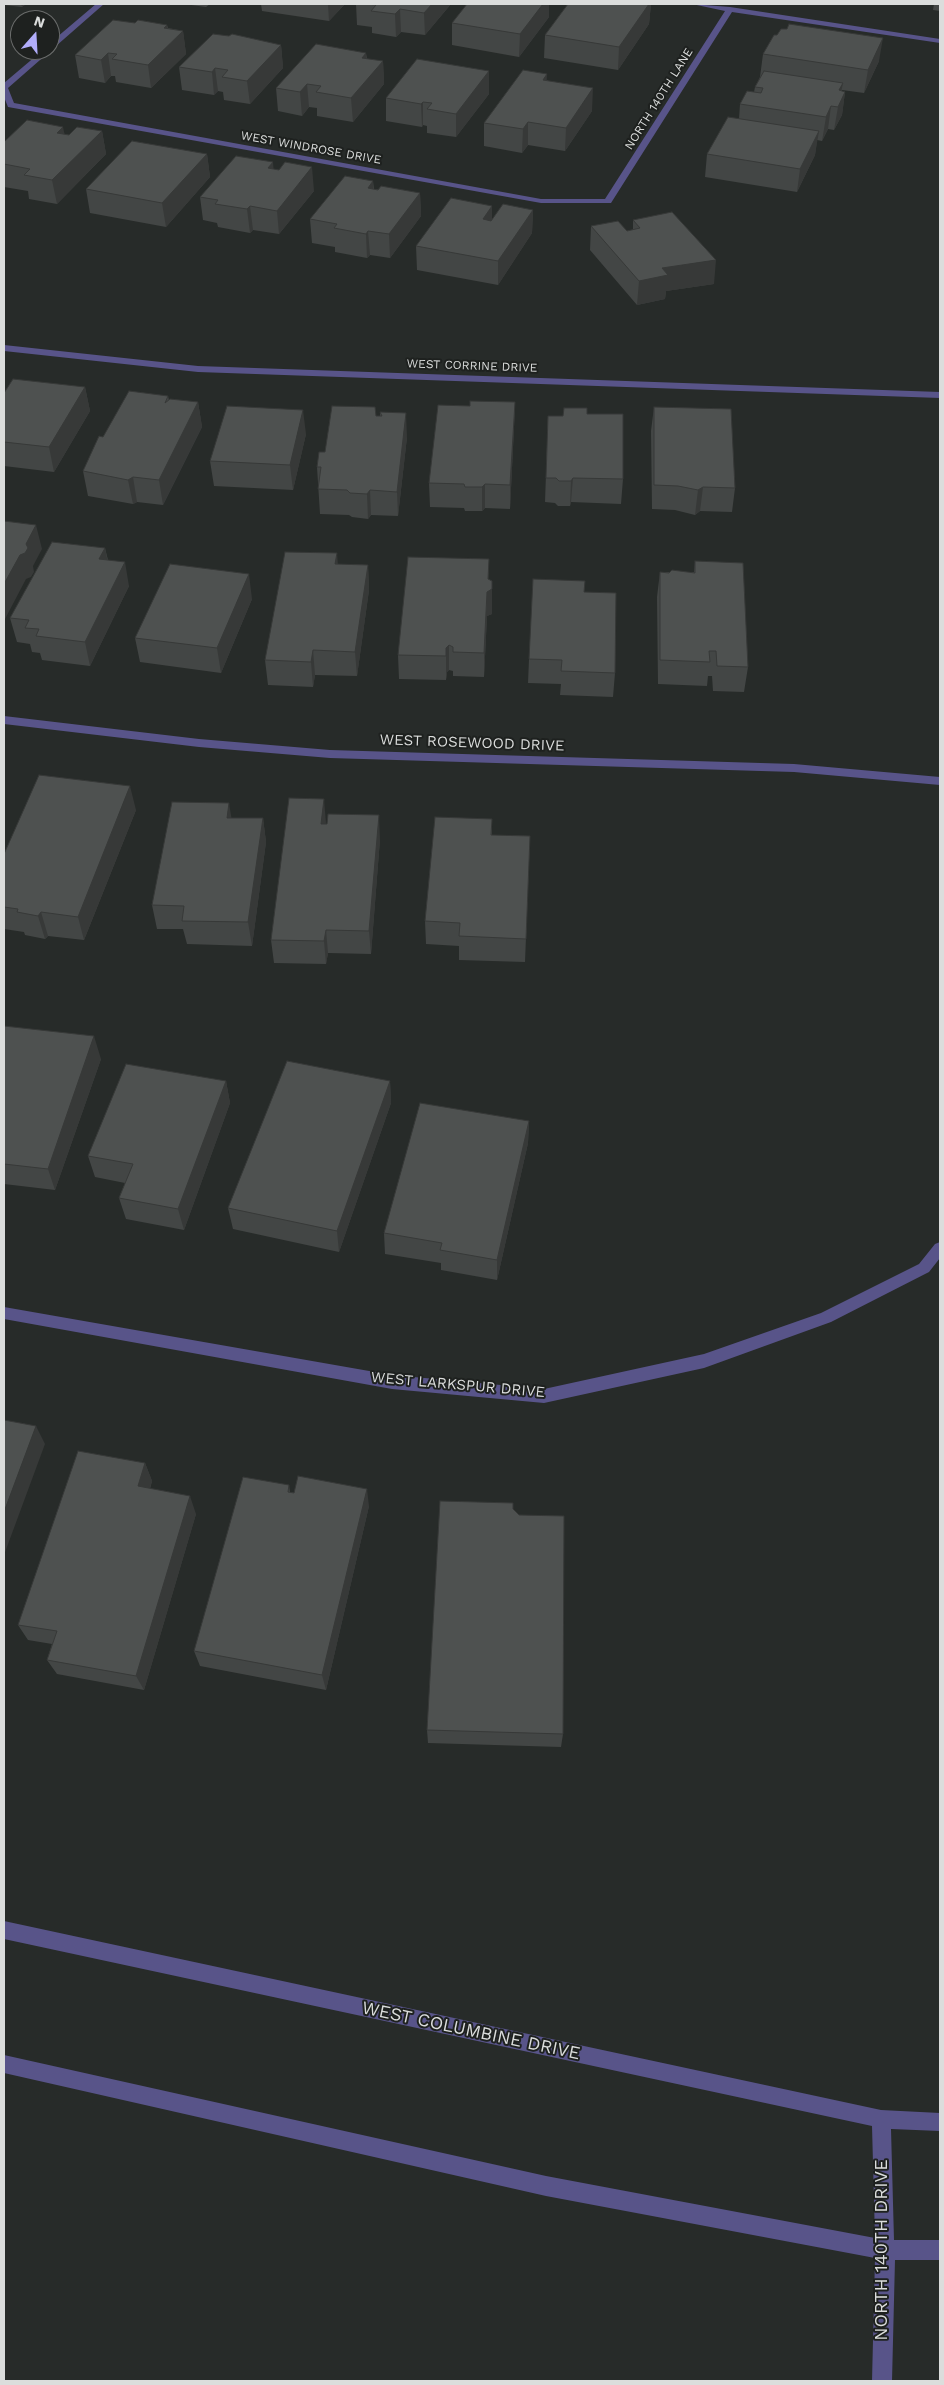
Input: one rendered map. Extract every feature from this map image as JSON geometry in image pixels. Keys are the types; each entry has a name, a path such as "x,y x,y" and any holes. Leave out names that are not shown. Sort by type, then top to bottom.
{"street":[{"path":"60,38 100,4"},
{"path":"695,4 940,41"},
{"name":"NORTH 140TH LANE","path":"608,201 730,9"},
{"path":"4,88 36,60"},
{"name":"WEST WINDROSE DRIVE","path":"4,88 11,105 541,201 608,201"},
{"name":"WEST CORRINE DRIVE","path":"4,348 198,369 940,395"},
{"name":"WEST ROSEWOOD DRIVE","path":"4,720 199,743 330,754 794,768 940,781"},
{"name":"WEST LARKSPUR DRIVE","path":"4,1313 392,1382 544,1396 704,1361 826,1318 924,1268 940,1248"},
{"name":"WEST COLUMBINE DRIVE","path":"4,1930 881,2119 940,2122"},
{"path":"4,2064 546,2186 884,2250 940,2250"},
{"name":"NORTH 140TH DRIVE","path":"881,2119 884,2250 882,2381"}],"building":[{"path":"367,4 432,4 424,13 400,9 395,14 371,11 376,5"},
{"path":"467,4 543,4 520,34 452,23"},
{"path":"568,4 649,4 619,47 545,35"},
{"path":"113,20 135,23 138,20 167,25 164,28 183,31 148,65 112,59 117,54 108,53 101,60 75,55"},
{"path":"789,24 883,38 868,70 763,54 774,35 777,35 781,29 787,29"},
{"path":"213,34 229,36 232,34 281,45 247,81 222,77 228,70 215,68 212,72 179,67"},
{"path":"316,44 366,53 362,58 383,61 351,98 316,92 321,86 307,84 300,92 276,88"},
{"path":"417,59 489,71 456,114 427,109 432,103 423,102 421,104 386,98"},
{"path":"523,70 547,74 543,80 593,88 566,128 528,122 523,129 484,123"},
{"path":"764,71 843,83 839,90 845,92 838,107 831,106 826,117 740,104 747,91 761,93 763,88 755,87"},
{"path":"728,117 819,131 800,169 707,154"},
{"path":"27,120 63,127 57,133 69,135 77,127 102,131 52,180 24,175 30,169 4,164 4,142"},
{"path":"132,141 207,154 162,203 86,189"},
{"path":"236,156 273,162 268,168 279,170 285,162 312,167 277,211 250,206 247,209 215,204 218,200 200,197"},
{"path":"345,176 373,181 368,188 378,190 381,186 420,193 389,234 368,231 366,234 334,228 337,224 310,219"},
{"path":"451,198 492,206 483,219 491,221 503,204 533,210 498,261 416,246"},
{"path":"672,212 716,260 662,268 668,275 639,281 591,226 618,221 627,231 640,228 633,220"},
{"path":"13,379 85,387 49,447 4,442 4,393"},
{"path":"129,391 168,396 165,403 170,399 198,402 159,480 133,477 128,480 83,471 99,436 103,437"},
{"path":"470,401 515,402 510,485 485,484 482,487 465,487 464,484 429,483 438,405 470,406"},
{"path":"227,406 303,410 290,465 210,461"},
{"path":"332,406 375,407 376,416 382,416 380,412 406,413 397,492 370,490 367,494 350,493 347,490 318,489 321,467 317,467 319,452 325,452"},
{"path":"654,407 731,409 735,488 703,487 698,490 678,486 654,485"},
{"path":"564,408 587,408 587,414 623,414 623,479 573,478 571,481 559,481 556,478 546,478 548,416 563,416"},
{"path":"4,521 36,525 26,544 28,548 25,553 20,555 4,584"},
{"path":"52,542 105,548 99,559 125,562 85,642 36,636 39,629 25,628 29,620 10,618"},
{"path":"285,552 337,553 335,564 368,565 355,652 313,650 311,662 265,660"},
{"path":"408,557 489,559 488,579 492,581 492,589 487,592 484,653 453,652 453,647 449,645 446,648 446,656 398,655"},
{"path":"695,561 743,563 748,667 717,666 716,651 709,651 710,662 660,660 660,572 669,573 672,570 695,573"},
{"path":"170,564 249,574 217,648 135,638"},
{"path":"533,579 585,581 584,592 616,593 615,673 561,671 562,660 529,659"},
{"path":"39,775 130,786 78,917 41,912 38,916 17,912 18,909 4,907 4,854"},
{"path":"289,798 324,799 321,824 327,824 328,814 379,815 369,931 326,930 324,941 271,940"},
{"path":"172,802 229,803 227,818 263,818 248,922 182,921 184,906 152,905"},
{"path":"435,817 492,819 491,835 530,836 526,939 459,936 460,923 425,921"},
{"path":"4,1026 94,1036 48,1169 4,1164"},
{"path":"287,1061 390,1081 337,1231 228,1208"},
{"path":"126,1064 226,1081 178,1209 119,1198 133,1164 88,1156"},
{"path":"420,1103 529,1121 497,1260 440,1250 442,1243 384,1233"},
{"path":"4,1420 36,1426 4,1512"},
{"path":"78,1451 145,1463 138,1486 190,1496 136,1676 47,1660 57,1631 18,1625"},
{"path":"298,1476 367,1489 322,1675 194,1651 243,1477 289,1485 288,1492 294,1493"},
{"path":"440,1501 513,1503 513,1509 519,1515 564,1516 563,1734 427,1730"}]}
